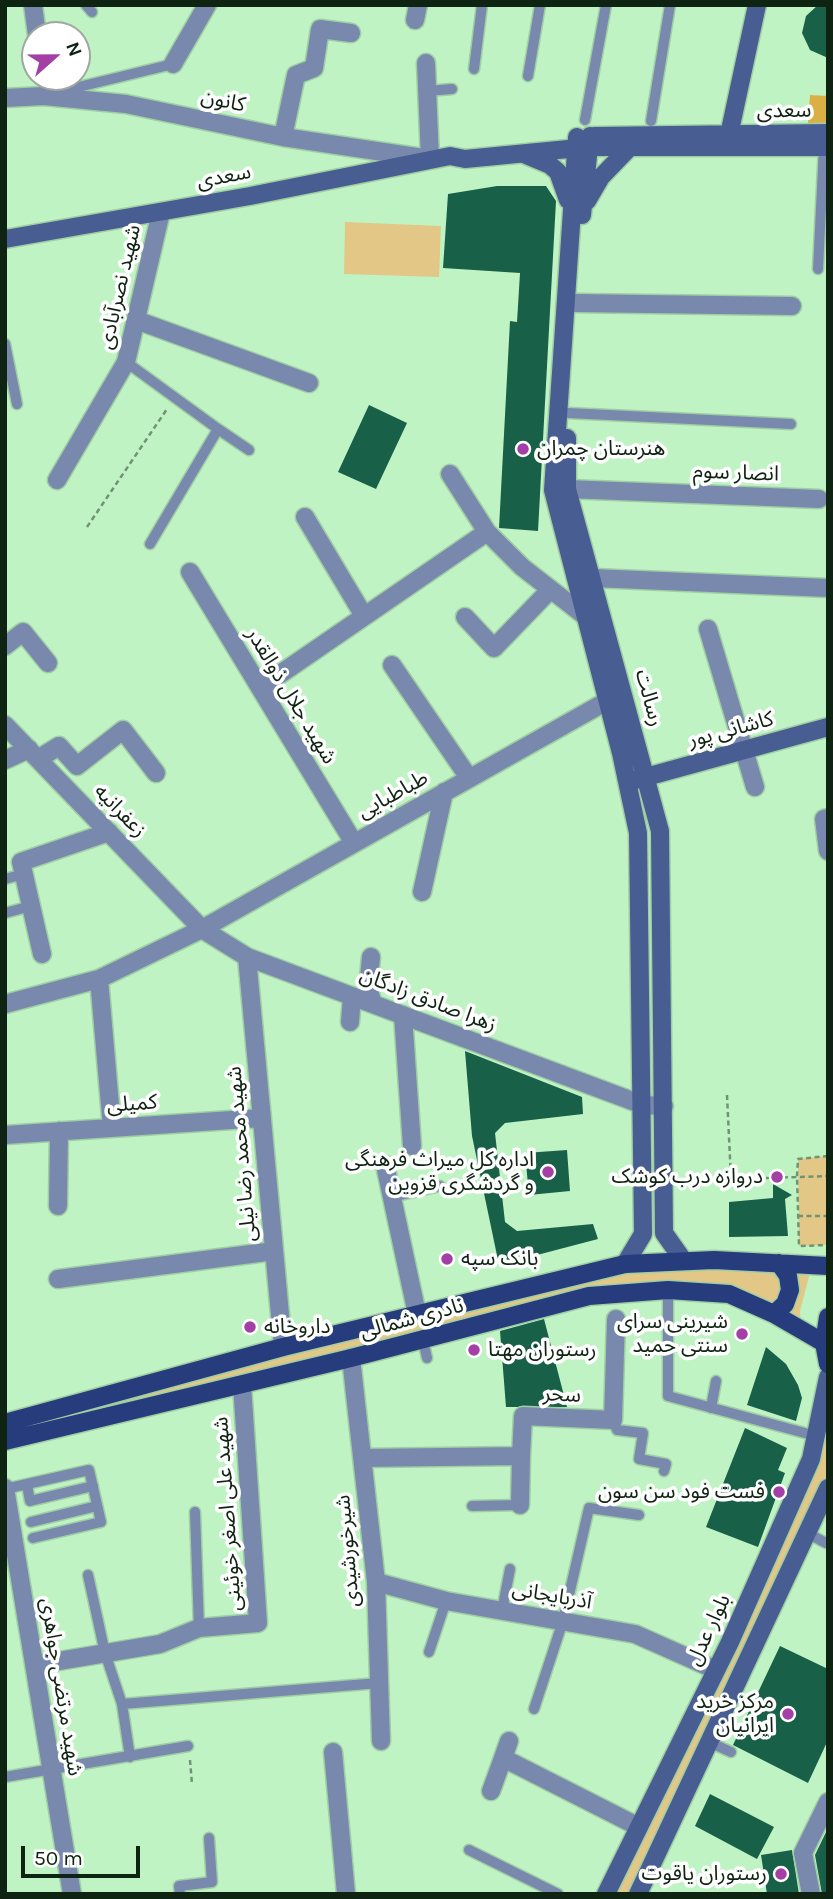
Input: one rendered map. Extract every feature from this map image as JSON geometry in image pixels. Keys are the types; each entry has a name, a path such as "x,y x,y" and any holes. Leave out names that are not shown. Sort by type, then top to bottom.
{"main road":[{"name":"نادری شمالی","path":"5,1423 283,1347 625,1264 683,1260 828,1266"},
{"path":"774,1314 785,1304 790,1290 788,1276 779,1263"},
{"name":"نادری شمالی","path":"5,1441 351,1358 425,1349 589,1296 668,1290 729,1294 774,1314 824,1343"},
{"path":"828,1317 824,1343 828,1364"}],"street":[{"path":"173,64 207,5"},
{"path":"729,135 757,5"},
{"path":"283,137 296,75 314,68 320,29 351,33"},
{"path":"426,63 430,159"},
{"path":"43,91 44,96"},
{"name":"کانون","path":"5,98 44,96 126,103 283,137 430,159"},
{"name":"سعدی","path":"450,156 463,148 583,138 729,135 826,143"},
{"name":"سعدی","path":"5,239 161,212 430,159 450,156 465,159 519,153 583,138 629,148 826,143"},
{"name":"رسالت","path":"583,138 554,490 607,701 660,831 664,1233 683,1260"},
{"path":"519,153 550,165 558,172 577,211 601,177 629,148"},
{"name":"رسالت","path":"577,211 567,489 593,578 637,779 643,1234 625,1264"},
{"name":"شهید نصرآبادی","path":"57,481 126,362 161,212"},
{"path":"575,303 792,306"},
{"path":"136,320 309,383"},
{"path":"450,474 487,532 550,590 585,616"},
{"name":"انصار سوم","path":"567,489 819,499"},
{"path":"305,517 364,616"},
{"path":"260,688 487,532"},
{"name":"شهید جلال ذوالقدر","path":"190,572 354,843"},
{"path":"593,578 828,588"},
{"path":"465,617 494,648 550,590"},
{"path":"708,629 754,787"},
{"path":"5,646 23,632 48,663"},
{"path":"392,665 469,778"},
{"name":"طباطبایی","path":"5,1003 99,979 202,929 607,701"},
{"name":"زعفرانیه","path":"5,725 202,929"},
{"name":"کاشانی پور","path":"637,779 828,727"},
{"path":"5,760 59,747 77,766 122,730 156,773"},
{"path":"422,892 444,792"},
{"path":"826,818 828,851"},
{"path":"42,954 21,862 109,832"},
{"name":"زهرا صادق زادگان","path":"202,929 247,957 643,1105 664,1106"},
{"name":"شهید محمد رضا نیلی","path":"247,957 283,1347"},
{"path":"371,957 368,988 373,1004"},
{"path":"99,979 112,1128"},
{"path":"350,1022 352,996"},
{"path":"403,1015 412,1146"},
{"name":"کمیلی","path":"5,1135 262,1118"},
{"path":"58,1206 59,1131"},
{"path":"385,1165 417,1314"},
{"path":"58,1279 274,1251"},
{"path":"613,1420 616,1319"},
{"name":"شیرخورشیدی","path":"351,1358 376,1583 381,1741"},
{"name":"بلوار عدل","path":"606,1894 716,1670 811,1459 828,1377"},
{"name":"شهید علی اصغر خوئینی","path":"198,1628 258,1623 242,1385"},
{"name":"سحر","path":"521,1456 523,1416 613,1420"},
{"path":"362,1458 521,1456 520,1506"},
{"name":"شهید مرتضی جواهری","path":"5,1488 72,1894"},
{"path":"638,1894 828,1488"},
{"name":"آذربایجانی","path":"376,1583 446,1601 635,1634 716,1670"},
{"path":"36,1665 160,1644 198,1628"},
{"path":"491,1791 506,1749 639,1827"},
{"path":"333,1752 346,1894"},
{"path":"811,1894 803,1853 828,1802"}],"lane":[{"path":"474,69 482,5"},
{"path":"528,76 540,5"},
{"path":"583,138 606,5"},
{"path":"651,121 670,5"},
{"path":"44,96 173,64"},
{"path":"427,91 452,89"},
{"path":"818,269 826,143"},
{"path":"5,344 17,404"},
{"path":"126,362 249,450"},
{"path":"568,413 790,424"},
{"path":"150,544 218,429"},
{"path":"5,879 24,874"},
{"path":"5,913 31,906"},
{"path":"392,1197 440,1186"},
{"path":"668,1290 668,1396 816,1436"},
{"path":"711,1408 716,1381"},
{"path":"613,1420 617,1430 643,1433 639,1459 666,1464 664,1471"},
{"path":"5,1488 89,1470 101,1522 33,1538"},
{"path":"27,1485 30,1501 93,1486"},
{"path":"32,1522 97,1506"},
{"path":"472,1506 520,1506"},
{"path":"534,1709 563,1621 589,1508 639,1515"},
{"path":"195,1512 198,1628"},
{"path":"807,1533 826,1543"},
{"path":"502,1611 510,1570"},
{"path":"88,1575 121,1703 131,1757"},
{"path":"429,1652 446,1601"},
{"path":"121,1703 379,1683"},
{"path":"709,1742 731,1752"},
{"path":"5,1777 52,1772 188,1746"},
{"path":"180,1894 179,1886 212,1882 209,1838"},
{"path":"469,1850 558,1894"}],"path":[{"path":"87,527 175,397"},
{"path":"727,1095 731,1179"},
{"path":"828,1156 798,1159 797,1176 799,1246 828,1245"},
{"path":"664,1182 828,1176"},
{"path":"798,1216 828,1216"},
{"path":"188,1746 192,1784"}],"shaded area":[{"path":"810,95 828,96 828,125 808,123"},
{"path":"345,222 441,226 439,277 344,274"},
{"path":"828,1156 828,1245 799,1246 798,1159"},
{"path":"812,1265 800,1311 801,1330 729,1294 589,1296 55,1429 51,1410 582,1273"},
{"path":"828,1408 828,1488 638,1894 606,1894"}],"building":[{"path":"818,5 828,5 828,58 810,50 802,33 806,16"},
{"path":"497,186 546,186 556,201 538,531 499,528 510,321 517,322 520,273 443,268 448,194"},
{"path":"369,405 407,423 376,489 338,472"},
{"path":"465,1051 582,1097 583,1114 505,1123 495,1133 505,1222 517,1231 593,1224 598,1239 499,1265 472,1136"},
{"name":"اداره کل میراث فرهنگی و گردشگری قزوین","path":"567,1150 570,1191 529,1195 525,1153"},
{"path":"773,1184 792,1195 785,1199 788,1236 729,1237 729,1202 773,1198"},
{"path":"544,1319 567,1407 506,1407 500,1331"},
{"path":"766,1347 786,1364 798,1385 802,1398 796,1421 747,1405"},
{"path":"745,1428 787,1448 778,1470 785,1473 758,1547 706,1527"},
{"name":"مرکز خرید ایرانیان","path":"780,1646 828,1669 828,1740 808,1783 733,1745"},
{"path":"710,1794 774,1827 757,1859 695,1826"},
{"path":"828,1828 828,1894 822,1894 815,1855"},
{"name":"رستوران یاقوت","path":"792,1850 799,1894 767,1894 761,1855"}],"place":[{"name":"هنرستان چمران","path":"523,449"},
{"name":"اداره کل میراث فرهنگی و گردشگری قزوین","path":"548,1172"},
{"name":"دروازه درب کوشک","path":"777,1177"},
{"name":"بانک سپه","path":"447,1259"},
{"name":"داروخانه","path":"250,1327"},
{"name":"شیرینی سرای سنتی حمید","path":"742,1334"},
{"name":"رستوران مهتا","path":"474,1350"},
{"name":"فست فود سن سون","path":"779,1492"},
{"name":"مرکز خرید ایرانیان","path":"788,1714"},
{"name":"رستوران یاقوت","path":"781,1874"}]}
